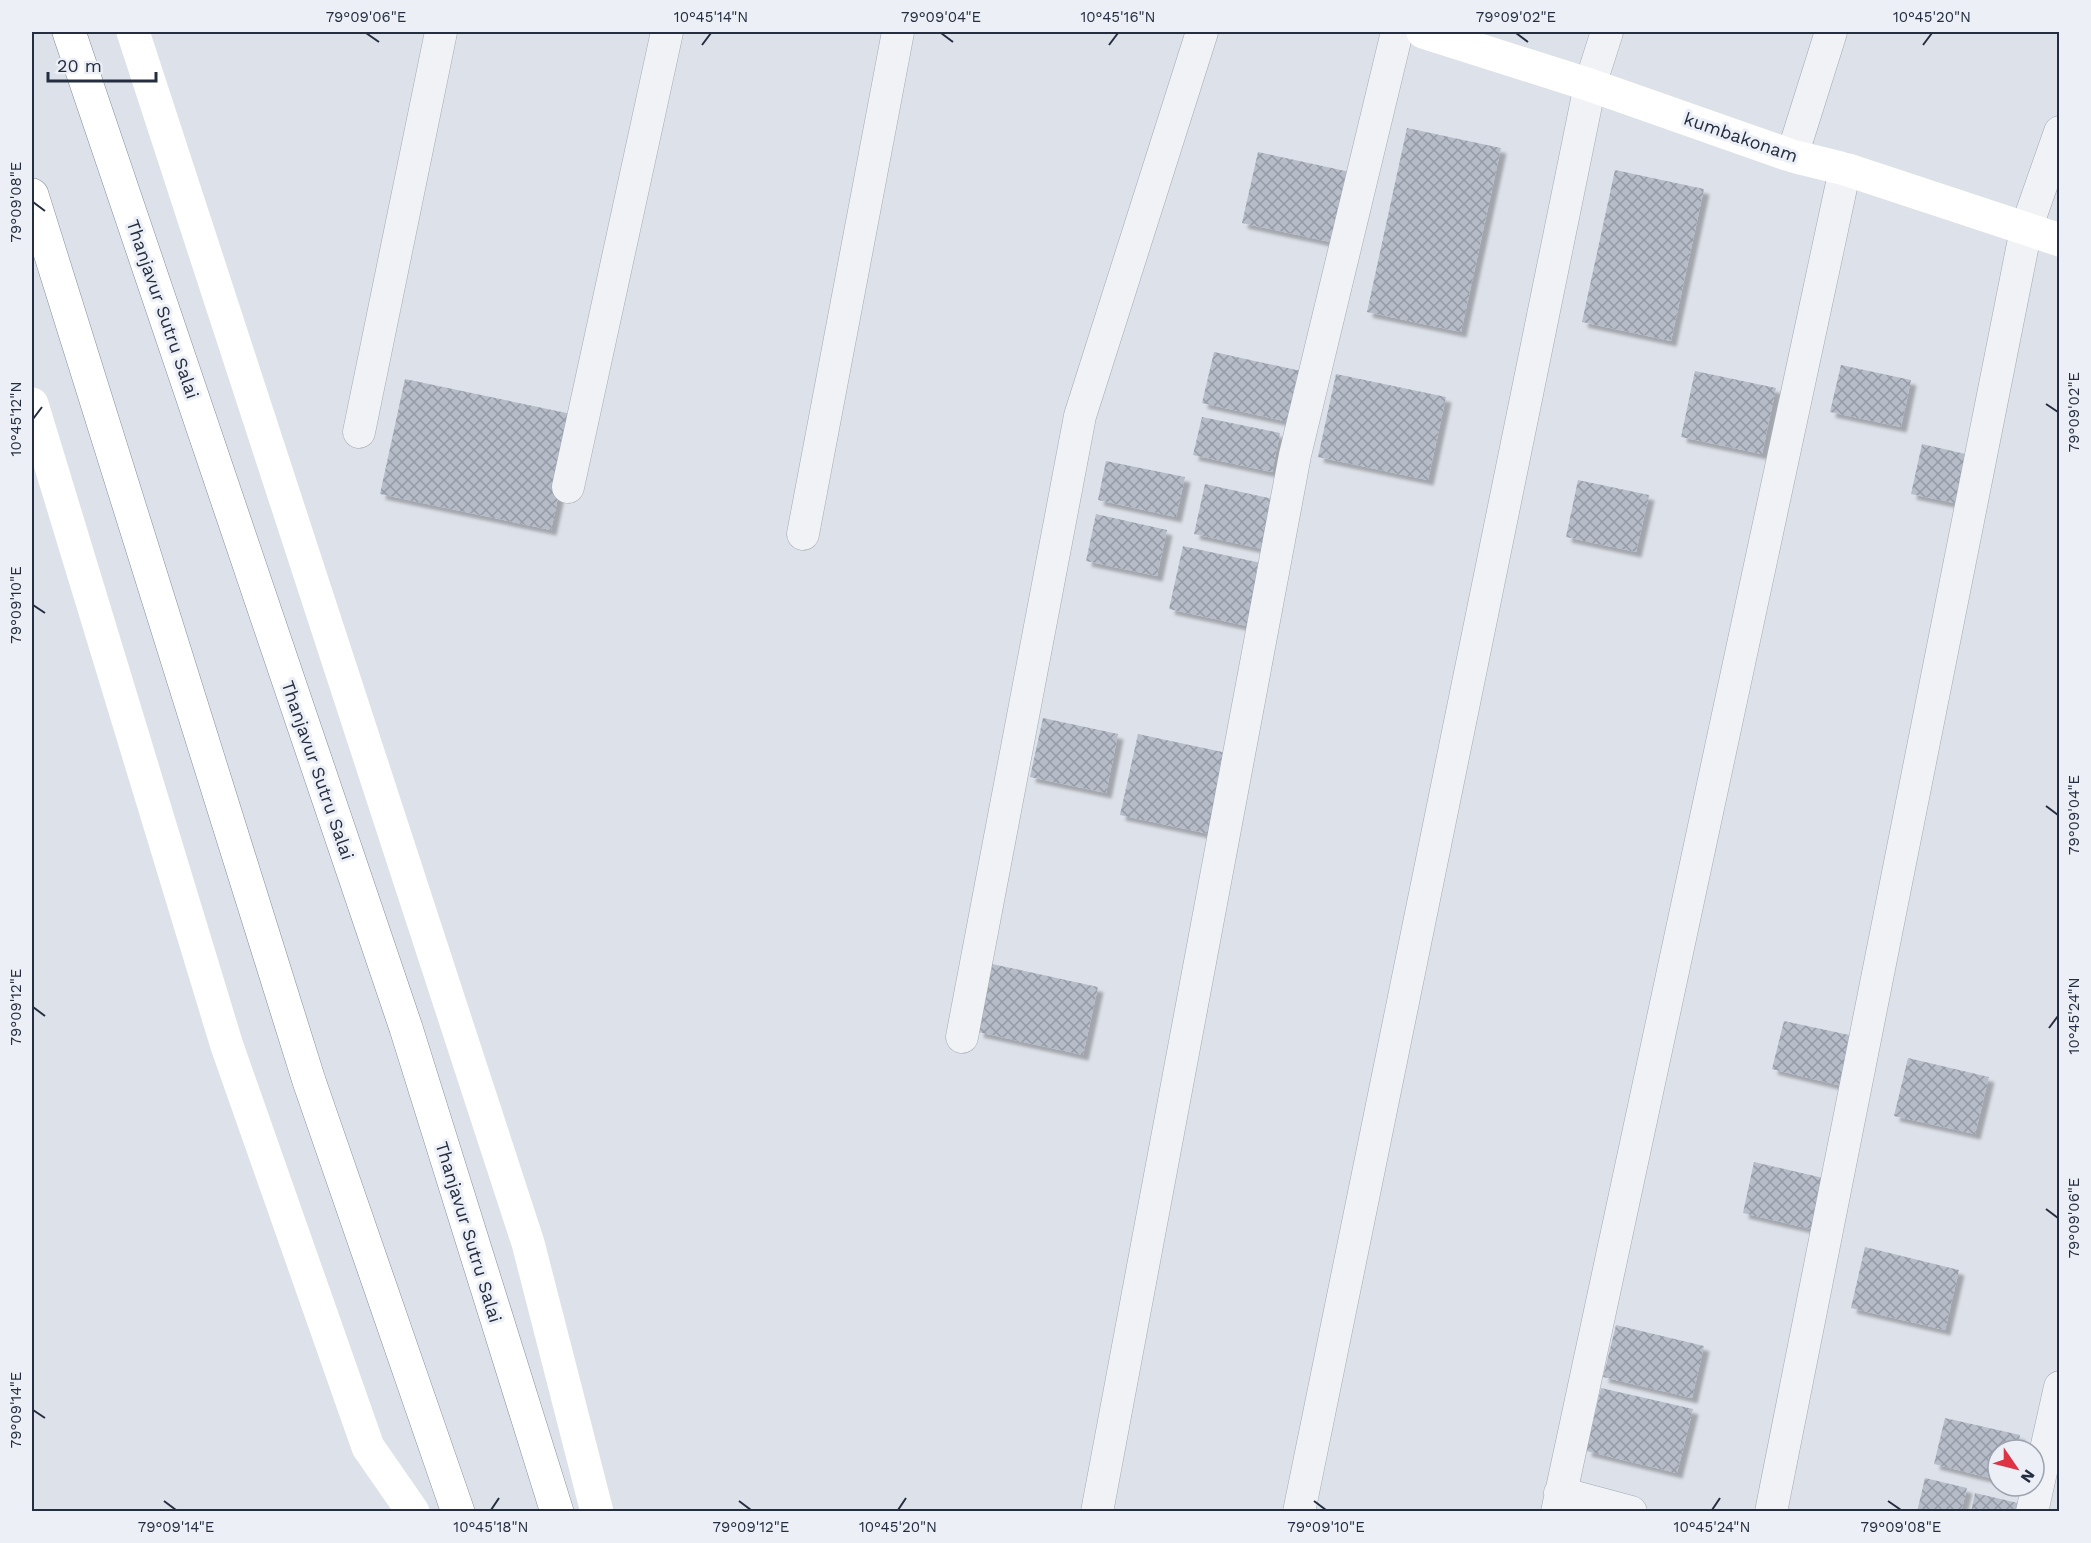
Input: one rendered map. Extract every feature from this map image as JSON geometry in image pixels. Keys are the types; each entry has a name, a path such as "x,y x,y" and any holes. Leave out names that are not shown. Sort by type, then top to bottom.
{"main road":[{"name":"Thanjavur Sutru Salai","path":"69,32 406,1028 557,1512"},
{"path":"134,32 528,1243 597,1512"},
{"name":"kumbakonam","path":"1424,32 1590,85 1792,156 1845,169 2060,240"},
{"path":"32,195 309,1081 458,1512"},
{"path":"32,404 227,1046 368,1447 413,1512"}],"street":[{"path":"359,432 441,32"},
{"path":"568,487 667,32"},
{"path":"803,534 898,32"},
{"path":"962,1036 1080,416 1202,32"},
{"path":"1097,1512 1295,455 1397,32"},
{"path":"1299,1512 1590,85 1607,32"},
{"path":"1792,156 1831,32"},
{"path":"1771,1512 2026,229 2060,132"},
{"path":"1631,1512 1558,1502 1845,169"},
{"path":"2032,1512 2060,1387"}],"building":[{"path":"1407,128 1501,148 1461,332 1367,312"},
{"path":"1258,152 1350,172 1335,243 1242,223"},
{"path":"1615,170 1704,189 1671,341 1582,322"},
{"path":"1214,352 1301,371 1289,422 1202,403"},
{"path":"1841,365 1911,380 1901,427 1830,412"},
{"path":"1695,371 1776,388 1762,454 1681,437"},
{"path":"1336,374 1446,397 1428,480 1318,457"},
{"path":"405,379 576,415 551,530 380,494"},
{"path":"1202,417 1280,433 1272,472 1193,455"},
{"path":"1922,444 1970,455 1959,504 1911,494"},
{"path":"1106,461 1185,477 1176,517 1098,500"},
{"path":"1578,480 1649,495 1636,552 1566,537"},
{"path":"1205,484 1278,500 1267,550 1194,534"},
{"path":"1096,514 1167,530 1157,576 1086,561"},
{"path":"1183,546 1261,563 1247,626 1169,609"},
{"path":"1043,718 1118,734 1106,793 1030,777"},
{"path":"1138,734 1227,753 1209,834 1120,815"},
{"path":"992,964 1098,987 1083,1055 978,1032"},
{"path":"1784,1021 1854,1036 1842,1086 1772,1069"},
{"path":"1908,1058 1989,1077 1975,1134 1894,1116"},
{"path":"1754,1162 1832,1180 1820,1231 1743,1213"},
{"path":"1865,1247 1959,1270 1945,1330 1851,1308"},
{"path":"1616,1325 1704,1346 1692,1398 1603,1377"},
{"path":"1601,1388 1693,1409 1677,1473 1586,1451"},
{"path":"1945,1418 2020,1435 2019,1438 1986,1438 1986,1477 1934,1464"},
{"path":"1925,1478 1967,1488 1961,1512 1917,1512"},
{"path":"1975,1493 1986,1496 1986,1498 2018,1503 2016,1512 1971,1512"}]}
